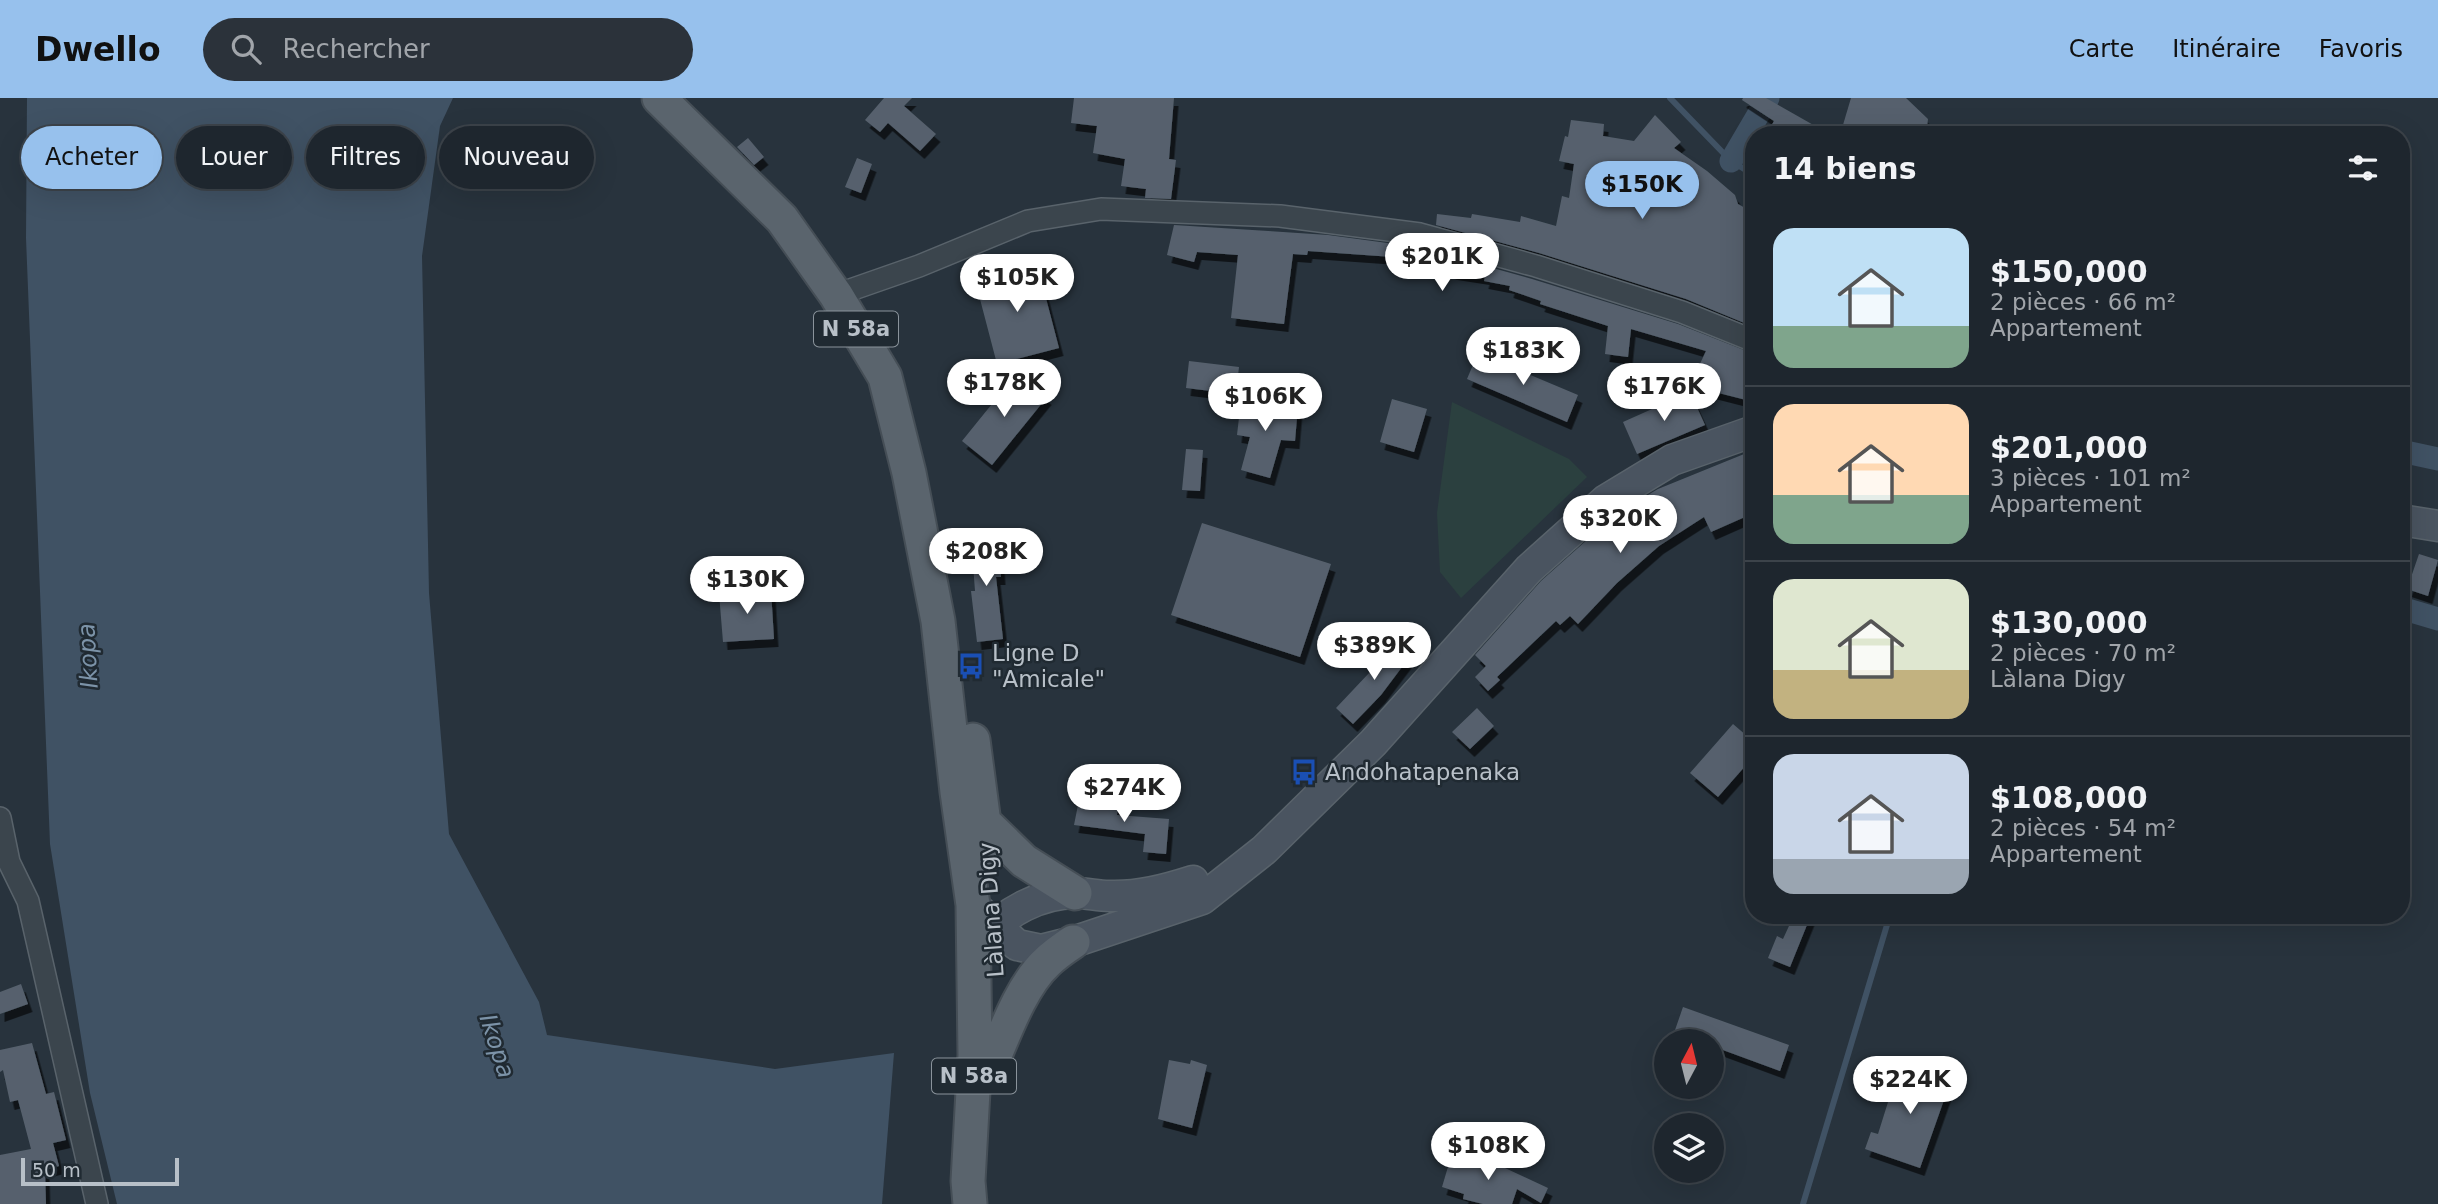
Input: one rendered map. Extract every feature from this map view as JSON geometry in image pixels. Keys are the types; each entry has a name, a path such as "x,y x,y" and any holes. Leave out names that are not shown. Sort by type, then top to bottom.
{"main road":[{"name":"Làlana Digy","path":"659,98 782,219 836,295 885,377 909,473 938,621 957,792 981,926 997,947 996,1053 980,1204"},
{"name":"Làlana Digy","path":"938,621 966,690 984,822 968,1181 970,1204"},
{"path":"984,822 1024,860 1075,893"},
{"path":"996,1053 1013,1014 1045,963 1073,942"}],"street":[{"path":"836,295 919,266 1028,221 1101,209 1280,216 1420,234 1536,266 1668,308 1745,338"},
{"path":"981,926 1017,945 1041,950 1202,899 1264,850 1373,743 1530,569 1605,500 1672,460 1745,434"},
{"path":"2410,521 2438,526"},
{"path":"0,818 9,862 28,901 97,1204"},
{"path":"981,926 1041,899 1075,893 1108,897 1157,893 1194,881 1228,877"}],"green space":[{"path":"1452,402 1569,459 1587,477 1461,598 1440,572 1437,513"}],"water":[{"name":"Ikopa","path":"27,98 453,98 439,126 422,256 429,593 449,834 539,1002 547,1035 775,1069 894,1053 882,1204 117,1204 90,1093 50,844 26,238 26,189 162,189 162,126 27,126"}],"building":[{"path":"884,98 912,98 904,106 936,134 920,151 888,123 880,132 865,120"},
{"path":"1074,98 1174,98 1169,159 1176,160 1171,199 1145,198 1146,189 1121,186 1125,159 1093,153 1097,126 1071,123"},
{"path":"1766,98 1815,126 1771,126 1774,121 1742,100"},
{"path":"1851,98 1906,98 1928,119 1927,126 1843,126"},
{"path":"1655,115 1681,142 1674,148 1707,171 1735,195 1738,204 1745,208 1745,323 1686,299 1539,253 1436,225 1437,214 1471,218 1472,214 1520,222 1521,216 1556,226 1562,196 1569,198 1574,164 1559,161 1571,120 1604,124 1603,136 1634,141"},
{"path":"748,138 764,157 754,165 737,147"},
{"path":"857,158 872,164 861,193 845,187"},
{"path":"1174,225 1328,235 1417,247 1678,324 1745,350 1745,400 1699,388 1718,379 1697,370 1706,351 1631,329 1628,357 1605,354 1608,326 1540,304 1541,301 1509,290 1510,286 1484,281 1485,277 1453,272 1407,258 1308,251 1307,255 1293,254 1284,324 1231,318 1238,255 1197,252 1194,262 1167,255"},
{"path":"1037,264 1059,348 997,364 975,280"},
{"path":"1478,353 1578,395 1567,422 1467,379"},
{"path":"1189,361 1239,367 1236,394 1186,388"},
{"path":"1017,373 1047,397 992,465 962,441"},
{"path":"1690,392 1705,425 1637,454 1623,422"},
{"path":"1392,399 1427,409 1414,452 1380,442"},
{"path":"1241,400 1298,406 1295,441 1281,440 1270,478 1241,470 1250,437 1237,435"},
{"path":"1186,449 1203,450 1200,491 1182,490"},
{"path":"1745,454 1745,517 1711,532 1704,517 1659,546 1617,583 1578,624 1570,616 1560,625 1556,621 1497,677 1500,680 1488,691 1475,677 1486,666 1475,655 1541,581 1616,514 1658,489"},
{"path":"1202,523 1331,564 1300,657 1171,615"},
{"path":"998,534 1001,577 996,577 1003,639 977,642 971,591 975,591 971,536"},
{"path":"2419,554 2438,560 2428,596 2410,590 2410,580"},
{"path":"771,590 774,639 723,642 719,593"},
{"path":"1393,640 1411,655 1381,695 1353,724 1336,708 1370,672 1368,670"},
{"path":"1477,708 1494,726 1470,749 1452,732"},
{"path":"1733,724 1745,734 1745,766 1718,797 1690,773"},
{"path":"1079,800 1118,805 1117,815 1169,819 1166,854 1143,852 1145,834 1074,825"},
{"path":"1790,924 1807,924 1790,967 1768,958 1777,936 1783,939"},
{"path":"21,984 28,1004 0,1014 0,992"},
{"path":"1683,1007 1789,1045 1780,1071 1724,1050 1724,1029 1675,1029"},
{"path":"32,1043 46,1094 54,1092 66,1140 53,1143 59,1166 45,1170 46,1204 0,1204 0,1155 31,1149 18,1100 10,1102 3,1070 0,1072 0,1050"},
{"path":"1169,1060 1190,1064 1191,1060 1207,1065 1192,1128 1158,1119"},
{"path":"1900,1064 1951,1080 1920,1168 1865,1149 1871,1132 1878,1134"},
{"path":"1453,1150 1489,1168 1492,1162 1548,1188 1541,1203 1517,1189 1512,1204 1483,1204 1463,1199 1464,1194 1442,1187"}],"waterway":[{"path":"1670,98 1731,161 1745,170"},
{"path":"1752,126 1768,98"},
{"path":"1731,161 1745,137"},
{"path":"2410,453 2438,459"},
{"path":"2410,611 2438,619"},
{"path":"1803,1204 1887,924"}],"place":[{"name":"Ligne D \"Amicale\"","path":"971,666"},
{"name":"Andohatapenaka","path":"1304,772"}]}
